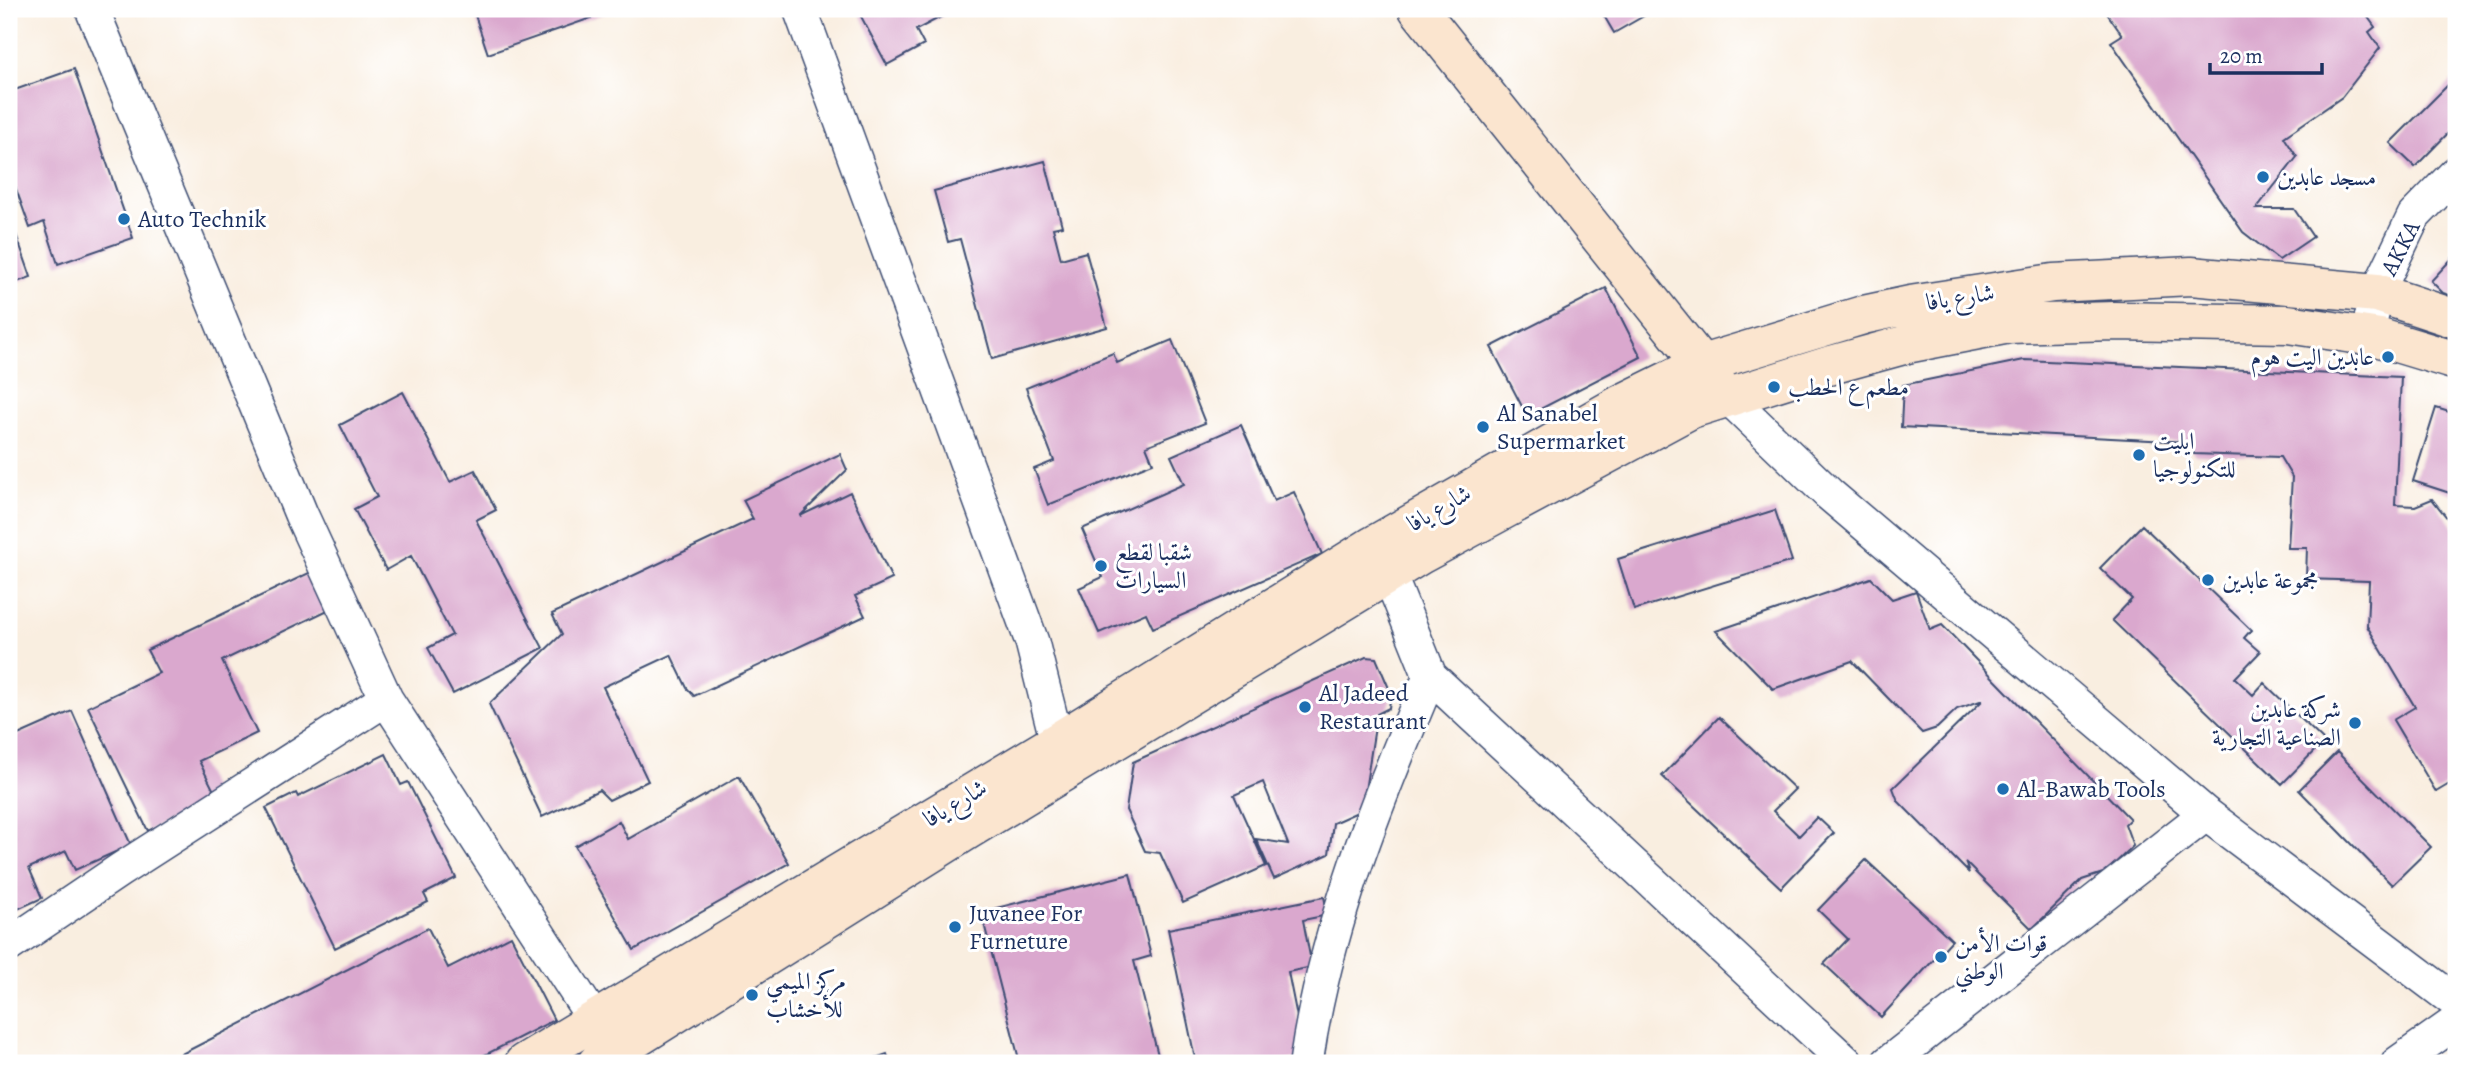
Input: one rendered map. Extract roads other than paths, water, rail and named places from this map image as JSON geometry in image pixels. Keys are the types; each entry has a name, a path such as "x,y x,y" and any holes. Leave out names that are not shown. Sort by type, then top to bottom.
{"main road":[{"path":"1418,9 1728,397"},
{"name":"شارع يافا","path":"524,1063 1057,742 1374,545 1620,404 1702,364 1863,315 2053,283 2191,276 2377,293 2456,319"},
{"name":"شارع يافا","path":"597,1063 968,831 1420,555 1691,409 1911,343 2009,324 2115,321 2288,324 2367,336 2456,361"}],"street":[{"path":"93,9 301,514 386,699 595,1021"},
{"path":"800,9 1032,642 1057,742"},
{"name":"AKKA","path":"2367,336 2377,293 2414,216 2456,173"},
{"path":"1728,397 1829,494 2207,814 2456,1002"},
{"path":"1389,574 1430,676 1847,1063"},
{"path":"1306,1063 1343,904 1398,750 1430,676"},
{"path":"9,946 120,870 386,699"},
{"path":"1888,1063 2207,814"},
{"path":"2398,1063 2456,1022"}],"place":[{"name":"مسجد عابدين","path":"2263,177"},
{"name":"Auto Technik","path":"124,219"},
{"name":"عابدين اليت هوم","path":"2388,357"},
{"name":"مطعم ع الحطب","path":"1774,387"},
{"name":"Al Sanabel Supermarket","path":"1483,427"},
{"name":"ايليت للتكنولوجيا","path":"2139,455"},
{"name":"شقبا لقطع السيارات","path":"1101,566"},
{"name":"مجموعة عابدين","path":"2208,580"},
{"name":"Al Jadeed Restaurant","path":"1305,707"},
{"name":"شركة عابدين الصناعية التجارية","path":"2355,723"},
{"name":"Al-Bawab Tools","path":"2003,789"},
{"name":"Juvanee For Furneture","path":"955,927"},
{"name":"قوات الأمن الوطني","path":"1941,957"},
{"name":"مركز الميمي للأخشاب","path":"752,995"}]}
